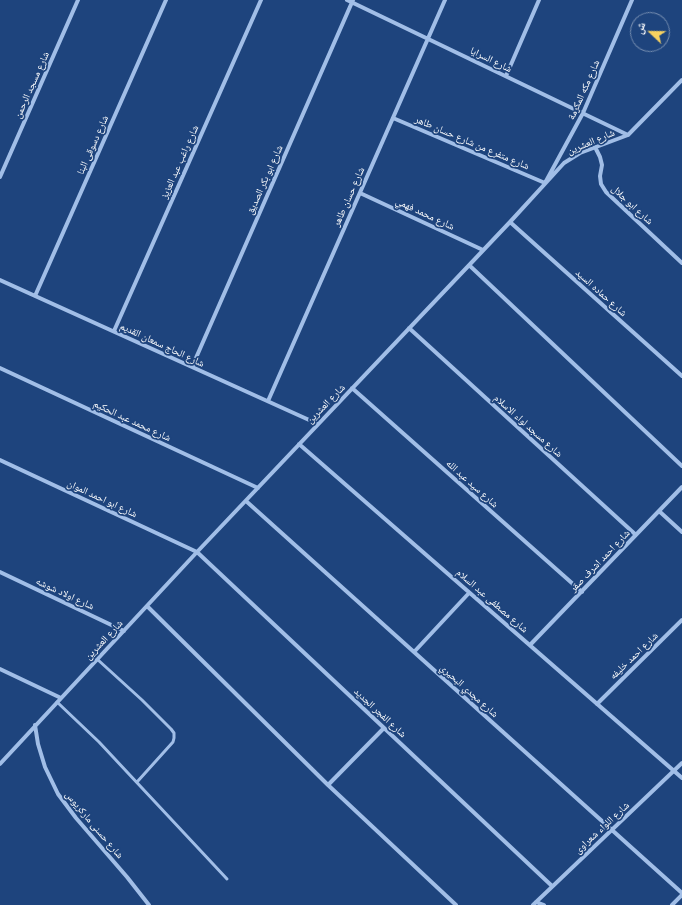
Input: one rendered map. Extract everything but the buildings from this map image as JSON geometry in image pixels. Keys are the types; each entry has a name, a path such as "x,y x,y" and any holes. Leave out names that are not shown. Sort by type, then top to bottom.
{"street":[{"name":"شارع مسجد الرحمن","path":"0,177 78,0"},
{"name":"شارع دسوقى البنا","path":"35,296 166,0"},
{"name":"شارع راغب عبد العزيز","path":"114,331 261,0"},
{"name":"شارع حسان طاهر","path":"268,401 445,0"},
{"path":"506,76 538,0"},
{"name":"شارع مكه المكرمة","path":"546,183 583,113 632,0"},
{"name":"شارع السرايا","path":"351,1 628,135"},
{"name":"شارع ابو بكر الصديق","path":"192,367 351,1"},
{"name":"شارع العشرين","path":"0,764 197,552 510,222 564,163 580,153 628,135 682,80"},
{"name":"شارع متفرع من شارع حسان طاهر","path":"393,118 546,183"},
{"name":"شارع ابو جلال","path":"595,147 602,165 600,176 601,184 606,192 682,262"},
{"name":"شارع محمد فهمي","path":"360,193 483,250"},
{"name":"شارع حماده السيد","path":"510,222 682,376"},
{"path":"469,265 682,466"},
{"name":"شارع الحاج سمعان القديم","path":"0,280 318,424"},
{"name":"شارع مسجد لواء الاسلام","path":"409,328 636,535"},
{"name":"شارع محمد عبد الحكيم","path":"0,368 258,488"},
{"name":"شارع سيد عبد الله","path":"352,388 582,592"},
{"name":"شارع مصطفى عبد السلام","path":"299,444 682,778"},
{"name":"شارع ابو احمد الموان","path":"0,460 197,552"},
{"name":"شارع احمد اشرف صقر","path":"530,645 682,487"},
{"name":"شارع مجدي البحيري","path":"246,501 682,894"},
{"path":"659,511 682,532"},
{"name":"شارع الفجر الجديد","path":"197,552 552,886"},
{"name":"شارع اولاد شوشه","path":"0,572 124,631"},
{"path":"414,652 469,593"},
{"path":"147,606 328,785 456,905"},
{"name":"شارع احمد خليفه","path":"597,704 682,620"},
{"path":"0,669 59,700"},
{"name":"شارع حسنى ماركريوس","path":"35,725 38,744 58,794 76,818 149,905"},
{"path":"328,785 384,728"},
{"name":"شارع اللواء شعراوى","path":"534,904 682,763"},
{"path":"672,905 682,894"},
{"path":"534,904 544,905"}],"lane":[{"path":"98,659 142,700 174,733 173,742 137,782"},
{"path":"59,700 227,879"}]}
